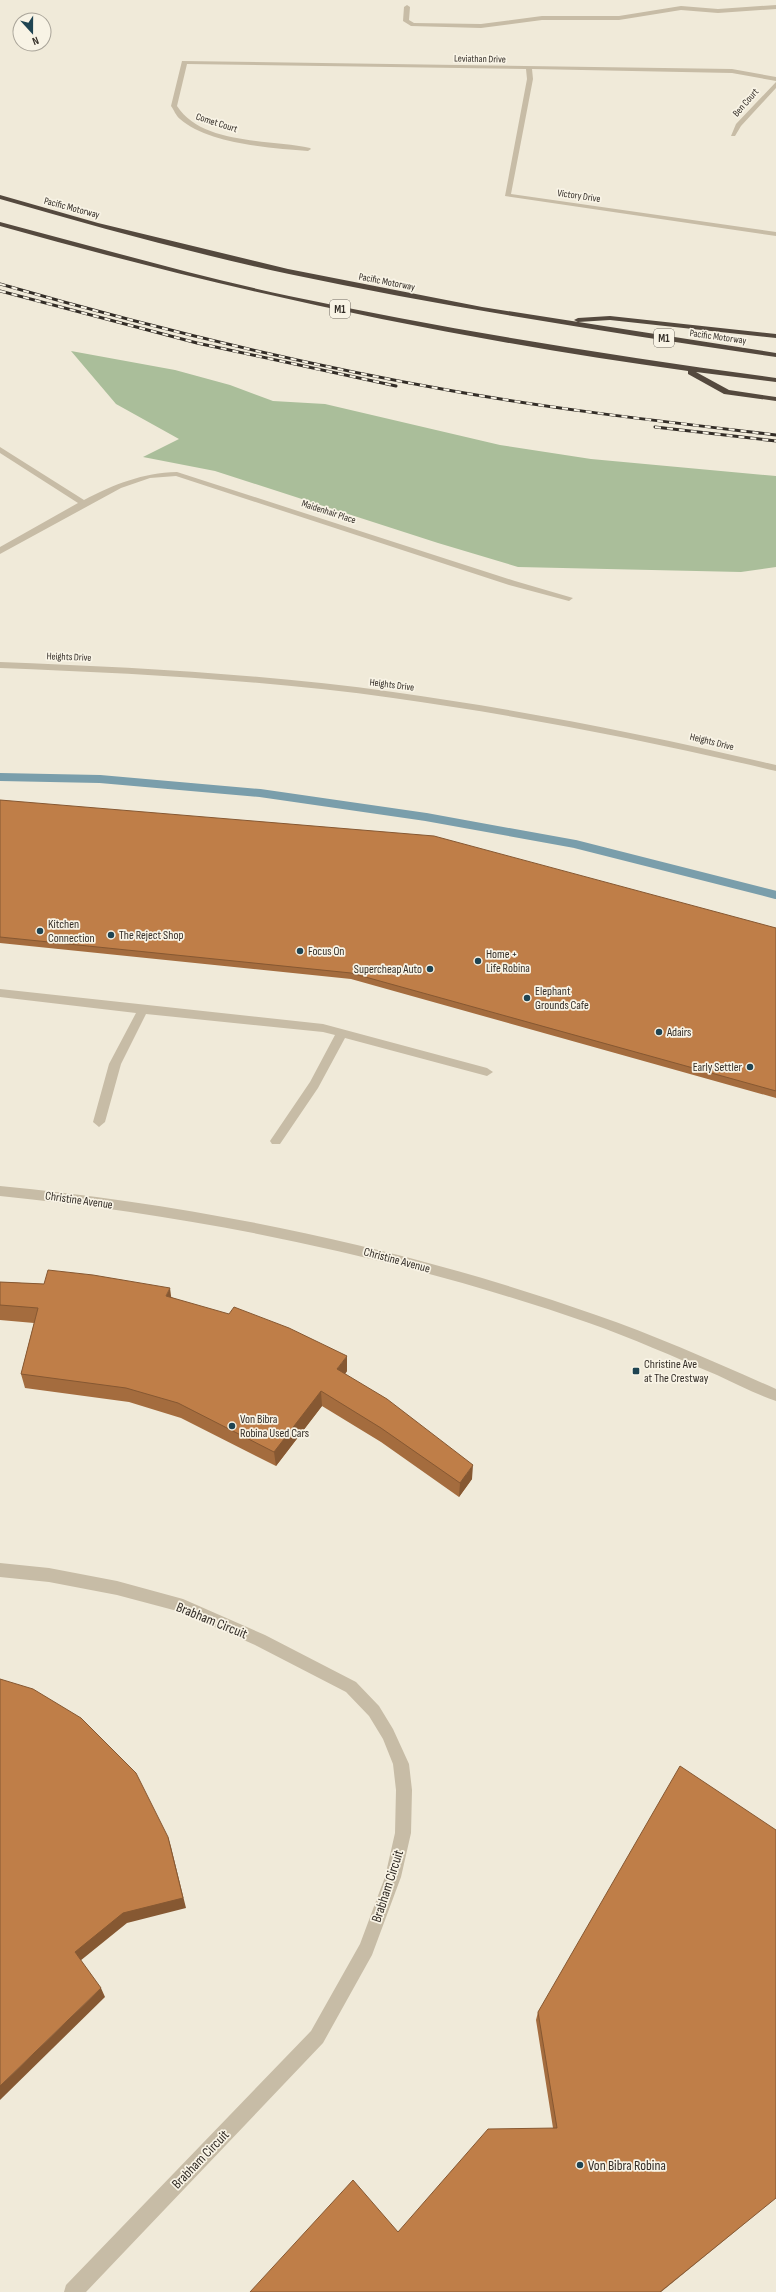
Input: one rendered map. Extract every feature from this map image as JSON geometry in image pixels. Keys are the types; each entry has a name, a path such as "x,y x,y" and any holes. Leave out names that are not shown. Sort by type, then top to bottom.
{"highway":[{"name":"Pacific Motorway","path":"0,197 125,232 262,265 400,294 551,322 776,355"},
{"name":"M1","path":"0,224 136,263 292,299 485,337 685,369 776,380"},
{"path":"551,322 610,318 776,336"},
{"path":"685,369 727,392 776,399"}],"street":[{"path":"674,0 681,8"},
{"path":"407,7 406,21 413,25 481,26 542,18 619,18 681,8 718,11 776,7"},
{"name":"Leviathan Drive","path":"184,62 732,70 776,79"},
{"name":"Comet Court","path":"184,62 174,106 176,114 180,119 237,140 263,145 308,149"},
{"name":"Victory Drive","path":"529,68 530,79 507,195 776,234"},
{"name":"Ben Court","path":"733,135 738,125 776,84"},
{"path":"0,449 84,503 0,551"},
{"name":"Maidenhair Place","path":"84,503 132,479 153,474 177,474 512,583 569,598"},
{"name":"Heights Drive","path":"0,665 76,667 172,673 316,685 444,702 688,746 776,768"},
{"path":"0,993 143,1010 323,1028 487,1072"},
{"path":"99,1122 115,1064 143,1010"},
{"path":"276,1141 314,1085 342,1033"},
{"name":"Christine Avenue","path":"0,1191 151,1209 322,1241 402,1260 567,1310 675,1350 776,1396"},
{"name":"Brabham Circuit","path":"0,1570 48,1575 117,1588 183,1606 260,1640 351,1688 374,1711 388,1734 401,1764 404,1790 403,1833 393,1877 366,1949 317,2037 74,2292"}],"green space":[{"path":"71,351 175,370 230,385 273,401 325,404 500,445 591,459 776,476 776,567 741,572 518,567 438,543 215,471 143,457 179,439 116,404"}],"building":[{"name":"Home + Life Robina","path":"0,800 434,836 776,928 776,1091 351,973 0,937"},
{"path":"48,1270 93,1275 170,1288 166,1296 229,1314 234,1307 289,1328 347,1356 337,1369 387,1399 473,1465 460,1483 381,1428 321,1391 274,1452 178,1403 126,1388 21,1374 38,1308 0,1305 0,1282 44,1284"},
{"path":"0,1679 33,1689 81,1718 136,1773 168,1837 183,1898 123,1913 75,1952 101,1988 0,2086"},
{"path":"680,1766 776,1830 776,2198 660,2292 250,2292 353,2180 398,2232 488,2129 557,2128 538,2012"}],"waterway":[{"path":"0,777 100,779 260,793 426,817 575,844 776,895"}],"railway":[{"path":"0,284 168,330 339,369 453,391 533,404 776,435"},
{"path":"0,291 197,343 396,386"},
{"path":"655,427 776,441"}],"place":[{"name":"Kitchen Connection","path":"40,931"},
{"name":"The Reject Shop","path":"111,935"},
{"name":"Focus On","path":"300,951"},
{"name":"Home + Life Robina","path":"478,961"},
{"name":"Supercheap Auto","path":"430,969"},
{"name":"Elephant Grounds Cafe","path":"527,998"},
{"name":"Adairs","path":"659,1032"},
{"name":"Early Settler","path":"750,1067"},
{"name":"Christine Ave at The Crestway","path":"636,1371"},
{"name":"Von Bibra Robina Used Cars","path":"232,1426"},
{"name":"Von Bibra Robina","path":"580,2165"}]}
